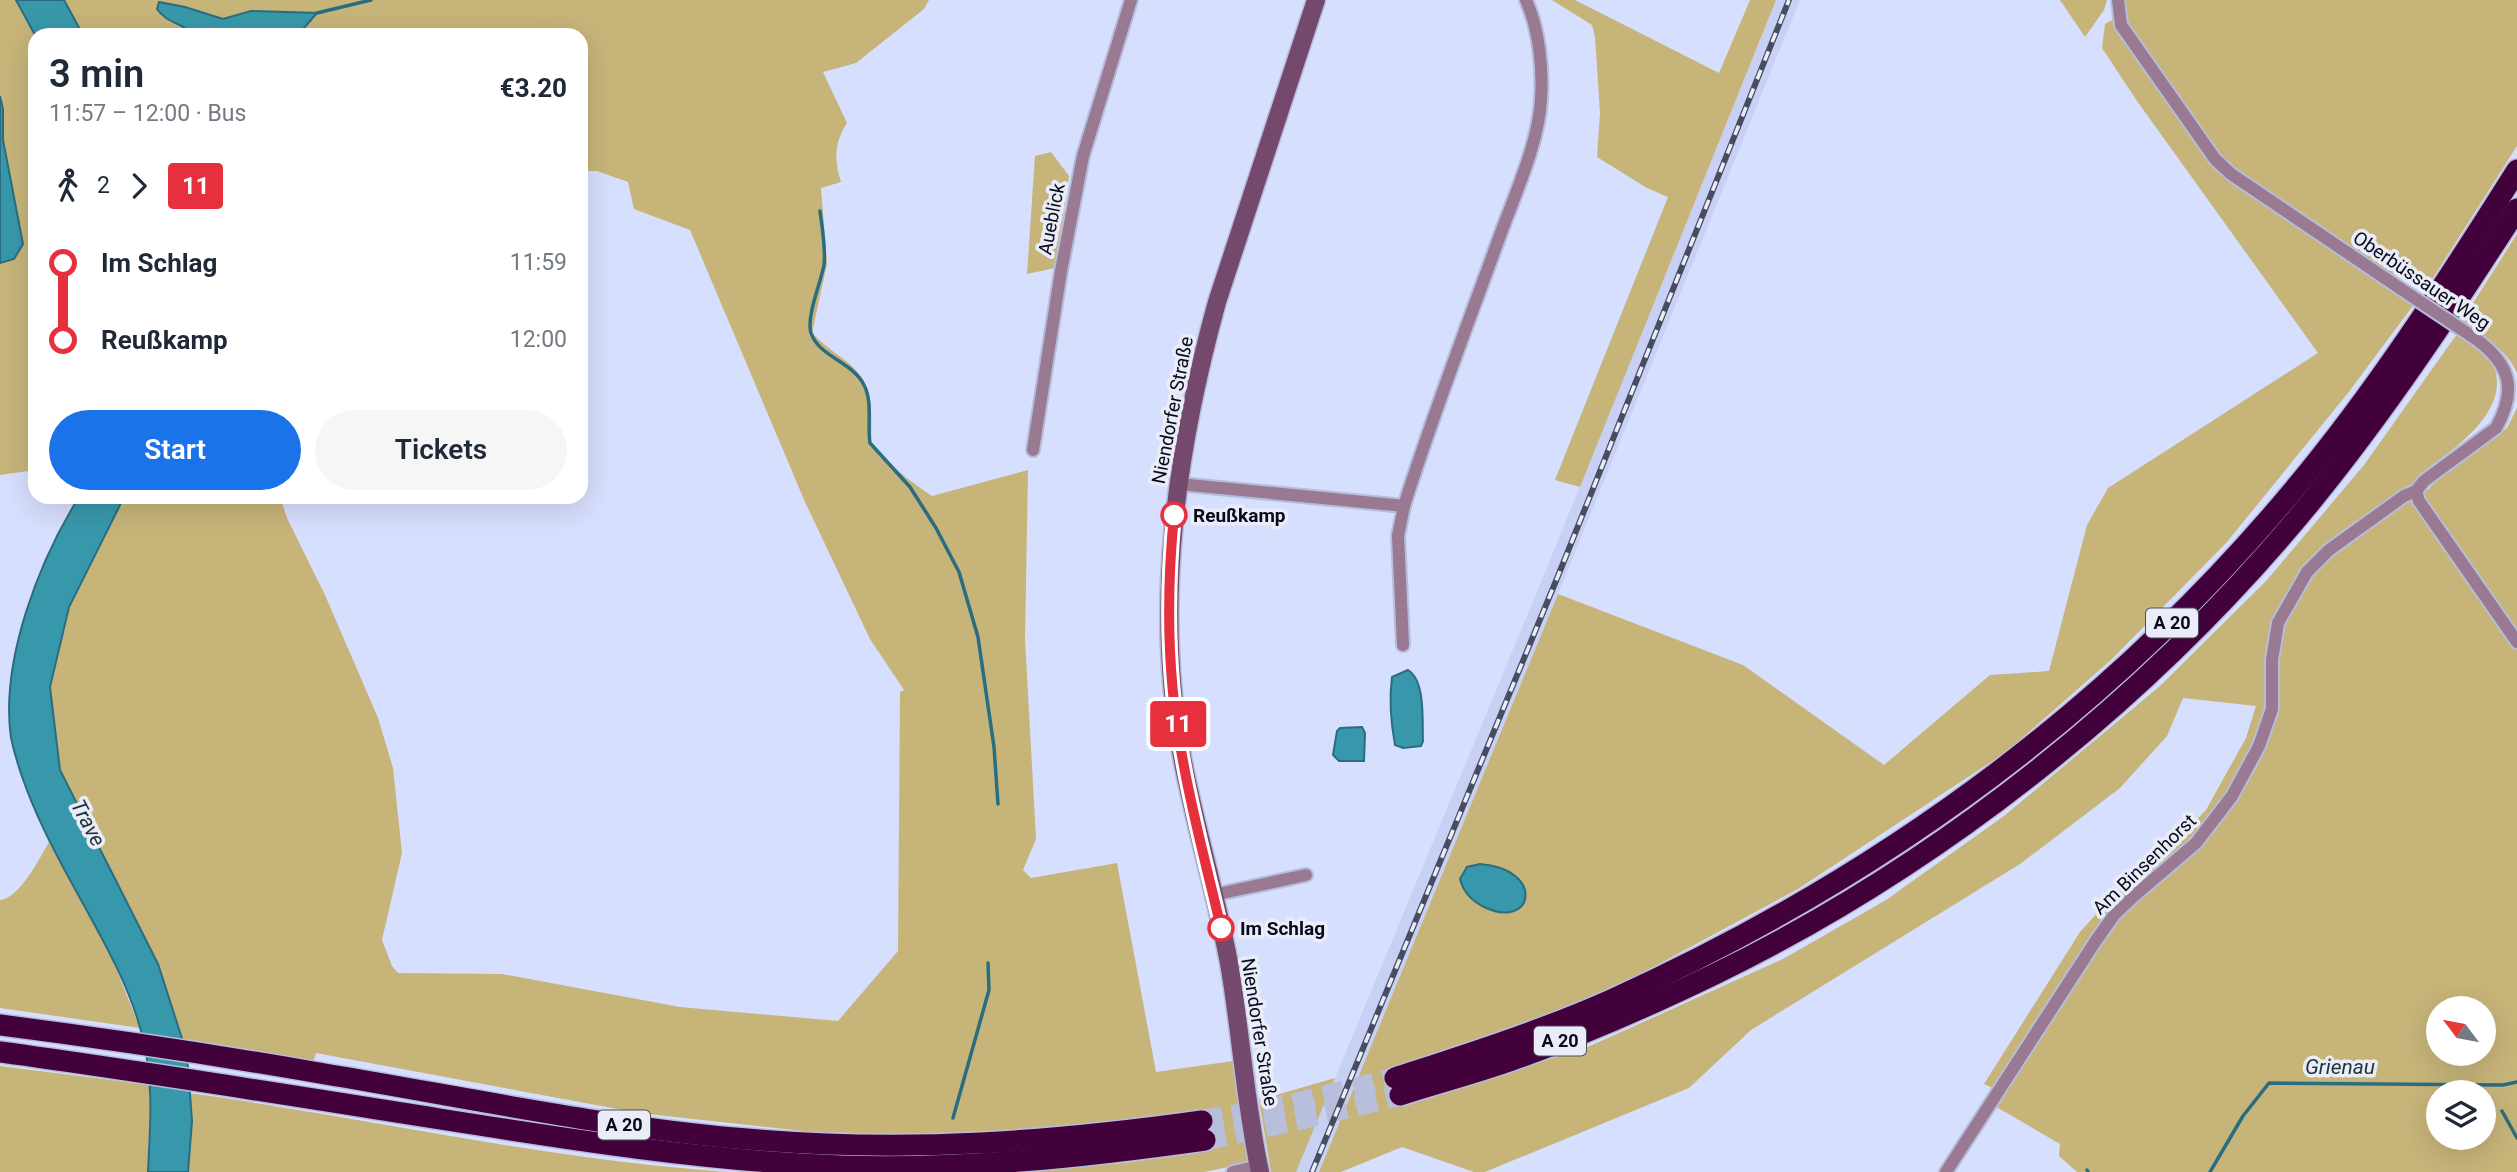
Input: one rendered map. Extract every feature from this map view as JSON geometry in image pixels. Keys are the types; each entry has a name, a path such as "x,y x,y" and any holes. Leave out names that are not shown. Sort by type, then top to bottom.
{"highway":[{"name":"A 20","path":"2517,170 2395,358 2345,427 2293,491 2239,553 2156,638 2043,738 1960,801 1865,866 1793,909 1721,947 1597,1006 1397,1086 1512,1060 1618,1018 1716,974 1802,928 1876,883 1948,835 2054,755 2113,707 2170,654 2263,558 2308,505 2412,370 2517,209"},
{"name":"A 20","path":"0,1025 136,1043 574,1118 687,1134 760,1140 925,1146 1020,1143 1204,1131 1082,1156 1020,1162 841,1166 684,1154 0,1052"}],"main road":[{"name":"Niendorfer Straße","path":"1260,1169 1228,962 1183,761 1170,644 1168,573 1179,484 1204,352 1217,302 1316,0"}],"street":[{"name":"Aueblick","path":"1033,450 1060,271 1083,156 1131,0"},
{"path":"1403,645 1398,536 1404,506 1427,432 1512,204 1536,131 1541,100 1540,66 1534,16 1527,0"},
{"name":"Oberbüssauer Weg","path":"2118,0 2121,25 2215,159 2231,174 2476,339 2497,354 2507,367 2514,387 2511,408 2496,428 2424,481 2416,491"},
{"path":"1179,484 1404,506"},
{"path":"2416,491 2419,501 2517,642"},
{"name":"Am Binsenhorst","path":"1946,1172 2115,915 2196,843 2232,796 2259,746 2272,709 2273,651 2278,623 2308,572 2329,550 2404,496 2416,491"},
{"path":"1213,895 1306,875"},
{"path":"1233,1172 1260,1169"}],"shaded area":[{"path":"0,0 16,0 31,28 28,28 28,471 0,475"},
{"path":"16,0 64,0 79,28 31,28"},
{"path":"64,0 929,0 924,9 856,63 823,72 847,123 836,152 841,182 821,188 827,264 812,333 852,367 866,385 871,406 871,442 899,472 932,496 1028,470 1025,639 1036,839 1023,870 1031,878 1117,863 1156,1072 1233,1061 1248,1163 1204,1172 1026,1172 1133,1162 1209,1150 1202,1110 1155,1119 1001,1137 813,1132 639,1113 316,1053 309,1075 187,1054 158,964 60,770 50,687 69,607 120,504 282,504 378,718 393,768 402,853 382,940 392,966 398,973 502,974 680,1007 838,1021 898,951 900,692 904,690 870,639 805,502 690,230 634,209 628,182 597,171 588,171 588,28 79,28"},
{"path":"1552,0 1575,0 1719,73 1750,0 1776,0 1580,487 1555,480 1668,197 1647,188 1597,157 1600,113 1592,25"},
{"path":"1776,0 1800,0 1319,1172 1296,1172 1546,570"},
{"path":"2060,0 2107,0 2104,10 2085,37"},
{"path":"2126,0 2517,0 2517,146 2424,292 2399,276 2394,277 2240,175 2218,154 2131,31 2125,11"},
{"path":"159,2 223,19 251,11 317,13 304,28 185,28 157,9"},
{"path":"2112,20 2216,165 2415,303 2348,393 2227,542 2111,660 2006,752 1798,889 1607,992 1500,1034 1392,1067 1402,1107 1590,1046 1783,959 1886,900 2004,816 2160,686 2267,580 2364,465 2457,334 2491,360 2497,378 2495,395 2477,426 2420,474 2428,490 2437,479 2507,428 2517,408 2517,1172 2077,1172 2059,1156 2060,1144 1993,1105 2001,1092 1984,1084 2080,932 2109,900 2179,838 2206,810 2246,738 2256,706 2183,698 2167,736 2120,788 2020,864 1751,1030 1689,1088 1485,1172 1474,1172 1402,1147 1341,1172 1319,1172 1558,594 1743,665 1884,765 1990,675 2049,671 2087,525 2108,488 2318,353 2102,48 2105,24"},
{"path":"0,96 3,109 3,140 23,244 14,259 0,263"},
{"path":"1051,152 1069,176 1055,268 1027,274 1035,156"},
{"path":"2517,234 2517,373 2513,364 2500,350 2461,322"},
{"path":"75,504 120,504 69,607 50,687 60,770 158,964 187,1054 192,1121 188,1172 148,1172 150,1089 138,1020 114,962 38,816 22,778 11,738 11,677 17,645 37,581"},
{"path":"1408,670 1414,675 1420,692 1423,741 1421,746 1403,748 1395,745 1391,685 1392,677"},
{"path":"1362,727 1365,733 1364,761 1339,761 1333,755 1337,731 1340,728"},
{"path":"49,842 109,951 140,1028 0,1008 0,900 7,898 22,885"},
{"path":"1480,864 1501,868 1516,876 1526,896 1522,905 1514,911 1501,912 1484,907 1472,899 1460,879 1467,867"},
{"path":"0,1066 150,1085 148,1172 0,1172"},
{"path":"1335,1078 1296,1172 1271,1172 1259,1100"},
{"path":"189,1093 593,1158 728,1172 188,1172 192,1121"}],"waterway":[{"path":"317,13 371,0"},
{"path":"820,211 824,259 812,309 811,333 821,348 859,377 864,385 868,399 870,443 910,487 959,572 978,637 994,747 998,804"},
{"path":"953,1118 989,990 988,963"},
{"name":"Grienau","path":"2210,1172 2243,1116 2269,1083 2503,1085 2517,1082"},
{"path":"2502,1111 2517,1138"}],"tunnel":[{"path":"1202,1121 1293,1104 1395,1078"},
{"path":"1205,1140 1400,1095"}],"railway":[{"path":"1312,1172 1558,576 1789,0"}],"bus line":[{"name":"11","path":"1174,515 1168,573 1170,644 1178,732 1221,928"}],"place":[{"name":"Reußkamp","path":"1174,515"},
{"name":"Im Schlag","path":"1221,928"}],"water label":[{"name":"Trave","path":"88,823"}]}
